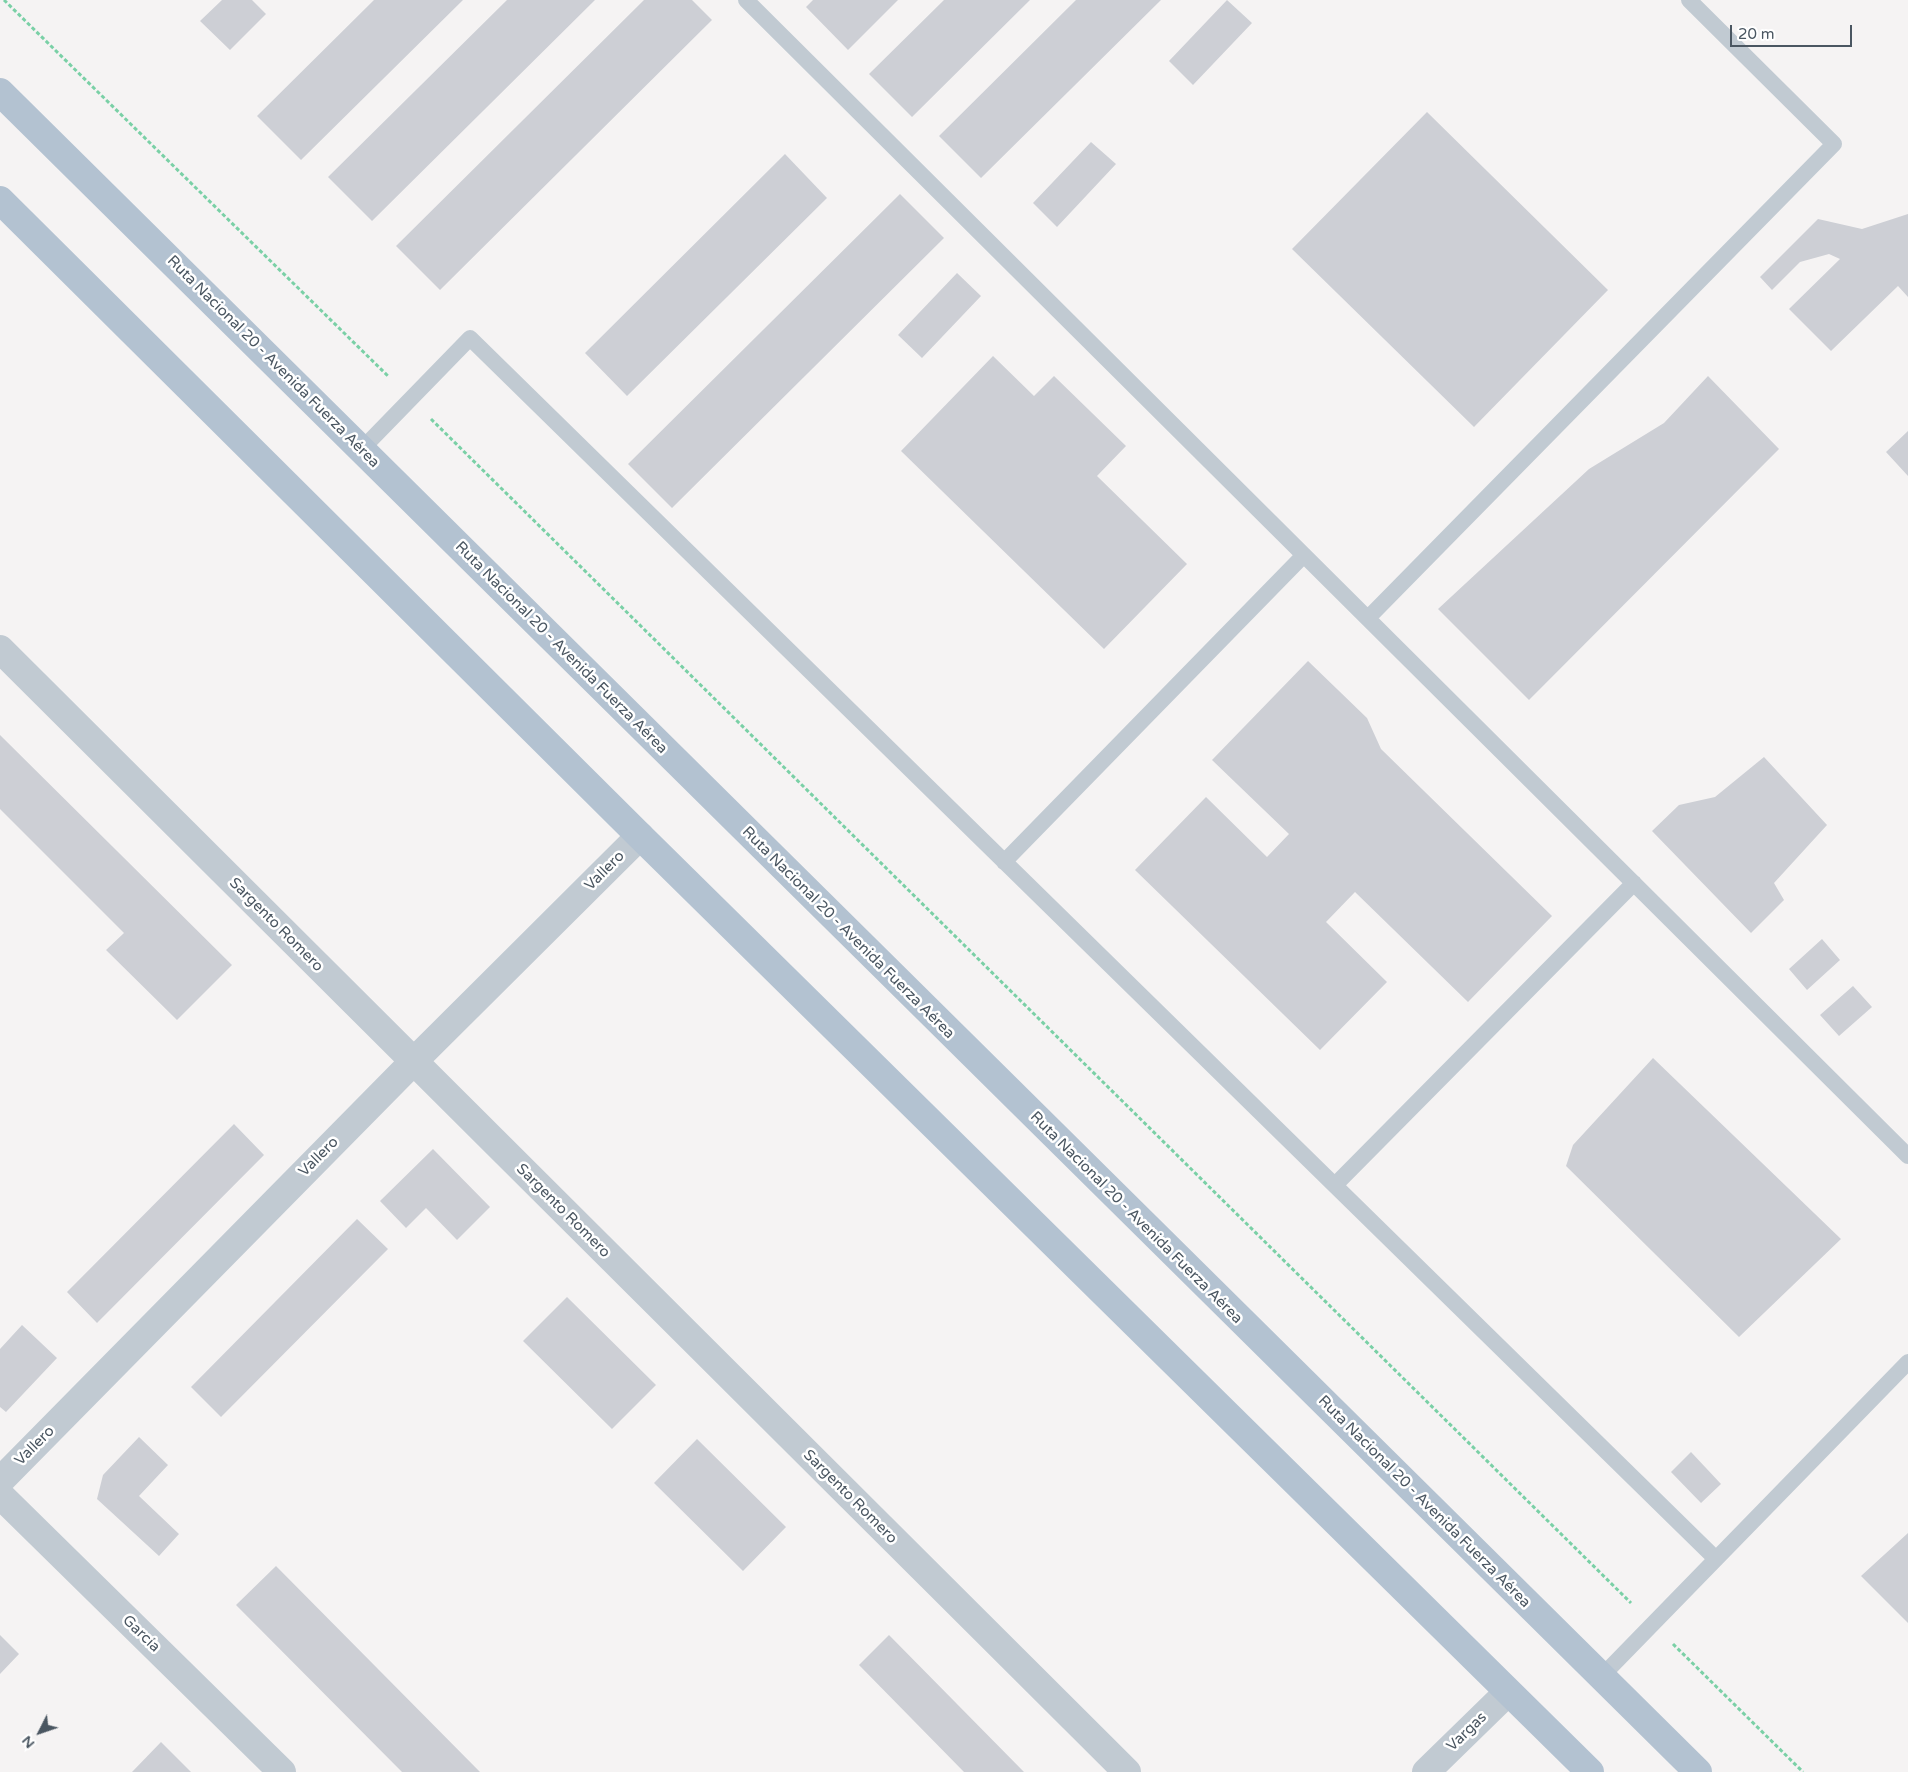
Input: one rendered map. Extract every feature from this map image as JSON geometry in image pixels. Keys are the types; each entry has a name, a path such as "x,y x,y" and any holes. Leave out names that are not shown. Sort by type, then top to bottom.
{"main road":[{"name":"Ruta Nacional 20 - Avenida Fuerza Aérea","path":"0,92 1698,1772"},
{"path":"0,200 640,836 1590,1772"}],"street":[{"name":"Sargento Romero","path":"0,649 1126,1772"},
{"name":"Vallero","path":"0,1481 413,1062 640,836"},
{"name":"García","path":"0,1495 282,1772"},
{"name":"Vargas","path":"1426,1772 1508,1692"}],"lane":[{"path":"746,0 1908,1156"},
{"path":"1368,618 1834,144 1689,0"},
{"path":"361,450 470,338 1715,1558"},
{"path":"1004,862 1304,555"},
{"path":"1335,1185 1634,884"},
{"path":"1601,1677 1908,1362"}],"path":[{"path":"4,0 1803,1772"}],"building":[{"path":"222,0 252,0 266,14 230,50 200,21"},
{"path":"374,0 463,0 301,160 257,116"},
{"path":"507,0 595,0 372,221 328,177"},
{"path":"644,0 692,0 712,20 440,290 396,246"},
{"path":"813,0 898,0 848,50 806,7"},
{"path":"944,0 1030,0 912,117 869,74"},
{"path":"1076,0 1161,0 981,178 939,136"},
{"path":"1227,0 1252,23 1193,85 1169,61"},
{"path":"1427,112 1608,290 1474,427 1292,249"},
{"path":"1091,142 1116,164 1057,227 1033,203"},
{"path":"785,154 827,198 627,396 585,353"},
{"path":"900,194 944,238 672,508 628,464"},
{"path":"1908,214 1908,297 1898,286 1831,351 1789,309 1840,259 1829,254 1800,262 1772,290 1760,277 1818,219 1862,229"},
{"path":"957,273 981,296 922,358 898,335"},
{"path":"993,356 1034,396 1054,376 1126,446 1097,476 1187,564 1104,649 901,451"},
{"path":"1708,376 1779,449 1529,700 1438,609 1589,469 1664,423"},
{"path":"1908,431 1908,476 1886,452"},
{"path":"1308,661 1367,718 1381,749 1552,916 1468,1002 1355,892 1326,922 1387,982 1320,1050 1135,870 1206,797 1267,857 1289,834 1212,760"},
{"path":"0,735 232,965 177,1020 106,950 124,933 0,809"},
{"path":"1764,757 1827,825 1774,883 1784,900 1751,933 1652,831 1679,805 1715,797"},
{"path":"1822,939 1840,960 1807,990 1789,969"},
{"path":"1853,986 1872,1007 1839,1036 1820,1015"},
{"path":"1653,1058 1841,1239 1739,1337 1566,1166 1573,1145"},
{"path":"234,1124 264,1155 97,1323 67,1292"},
{"path":"433,1149 490,1207 457,1240 426,1208 406,1228 380,1201"},
{"path":"357,1219 388,1249 221,1417 191,1387"},
{"path":"567,1297 656,1385 612,1429 523,1341"},
{"path":"22,1325 57,1358 6,1412 0,1407 0,1349"},
{"path":"139,1437 168,1465 139,1496 179,1534 159,1556 97,1499 103,1475"},
{"path":"697,1439 786,1527 743,1571 654,1483"},
{"path":"1691,1452 1721,1484 1701,1503 1671,1472"},
{"path":"1908,1533 1908,1623 1861,1576"},
{"path":"276,1566 480,1772 402,1772 236,1605"},
{"path":"0,1635 19,1654 0,1674"},
{"path":"889,1635 1024,1772 964,1772 859,1665"},
{"path":"161,1742 191,1772 132,1772"}]}
